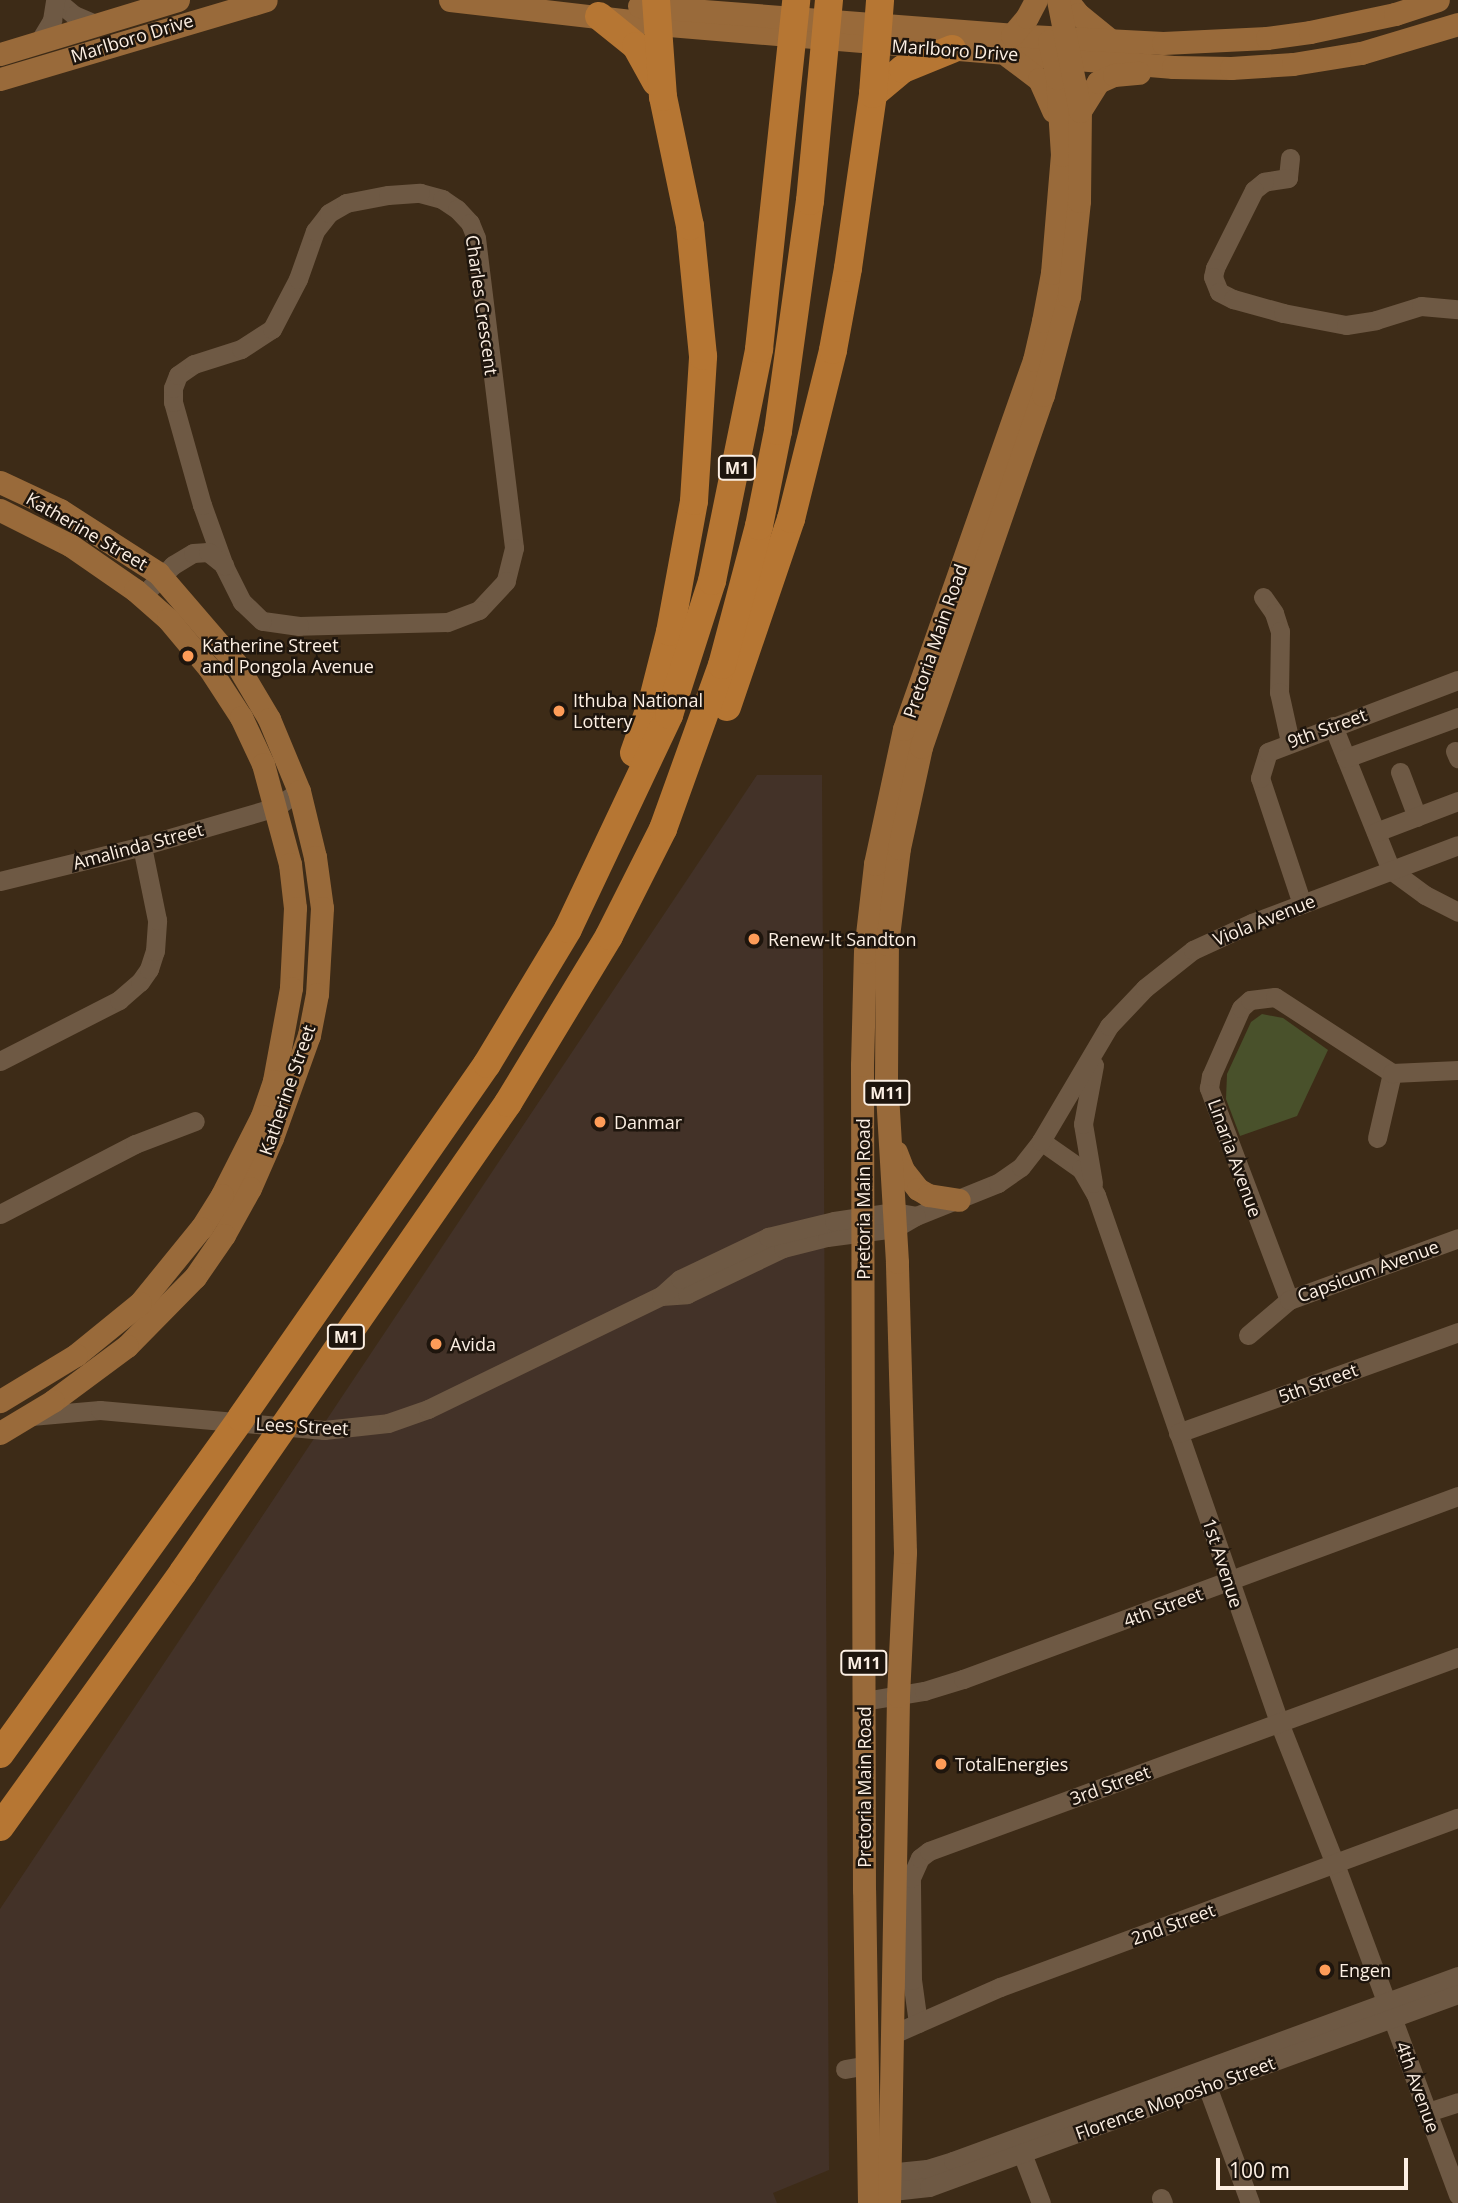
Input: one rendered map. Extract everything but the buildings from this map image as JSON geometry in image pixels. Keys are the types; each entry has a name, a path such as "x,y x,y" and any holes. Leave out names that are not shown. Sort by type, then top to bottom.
{"highway":[{"name":"M1","path":"0,1754 241,1418 487,1064 568,929 669,715 712,581 760,349 796,0"},
{"name":"M1","path":"0,1827 183,1572 508,1104 610,936 663,829 722,665 759,526 779,431 796,315 829,0"},
{"path":"604,855 605,829 653,699 670,632 694,501 701,433 703,356 698,282 663,97 657,11"},
{"path":"599,16 636,46 663,97"},
{"path":"663,829 684,800 722,720 791,519 835,339 873,94 878,23"},
{"path":"873,94 903,69 952,49"}],"main road":[{"name":"Marlboro Drive","path":"0,54 178,0"},
{"name":"Marlboro Drive","path":"0,79 266,0"},
{"name":"Marlboro Drive","path":"450,0 599,16 657,11"},
{"name":"Marlboro Drive","path":"573,0 657,11 878,23 1008,44 1058,46 1173,67 1231,68 1293,64 1396,44 1458,24"},
{"path":"1036,0 1008,44 1039,79 1062,130"},
{"name":"M11","path":"1043,0 1058,46"},
{"name":"M11","path":"1058,0 1058,46"},
{"path":"1067,0 1078,14 1109,39"},
{"name":"Marlboro Drive","path":"1058,46 1109,39 1163,43 1267,38 1354,23 1438,0"},
{"name":"Marlboro Drive","path":"878,23 952,49 1008,44"},
{"name":"Pretoria Main Road","path":"879,2190 891,2035 898,1696 905,1552 901,1219 886,1079 886,961 899,848 930,717 1024,453 1055,355 1075,253 1080,111 1058,46"},
{"name":"Pretoria Main Road","path":"879,2190 868,2065 864,1701 865,952 879,842 901,742 926,662 1034,360 1052,273 1061,191 1062,130 1058,46"},
{"path":"1080,111 1091,90 1104,79 1173,67"},
{"name":"Katherine Street","path":"0,482 60,510 162,576 237,665 259,700 299,791 315,857 322,908 317,994 309,1035 294,1081 250,1188 224,1236 195,1277 169,1305 96,1371 1,1429"},
{"name":"Katherine Street","path":"0,510 70,545 142,596 178,631 230,699 263,764 290,864 295,908 295,955 285,1031 274,1081 262,1116 222,1195 201,1228 140,1303 76,1355 6,1395"},
{"path":"890,1136 902,1170 918,1189 928,1195 959,1200"}],"street":[{"path":"39,42 52,20 56,0 74,15 95,24"},
{"path":"1290,158 1287,178 1264,182 1254,190 1215,268 1213,277 1219,292 1233,299 1283,313 1346,325 1376,320 1421,306 1448,307"},
{"name":"Charles Crescent","path":"420,193 442,199 464,216 473,229 477,248 514,548 501,589 471,615 447,622 273,624 251,614 224,566 202,505 173,402 173,388 178,375 194,364 241,349 272,329 298,279 315,231 338,207 387,195 420,193"},
{"name":"Charles Crescent","path":"142,596 186,556 196,541 202,505"},
{"path":"186,556 208,552 215,555 224,566"},
{"path":"1263,597 1274,613 1280,631 1279,692 1290,742"},
{"name":"9th Street","path":"1303,904 1260,778 1268,752 1458,680"},
{"path":"1346,758 1458,717"},
{"path":"1333,726 1391,870 1426,895 1458,912"},
{"path":"1400,772 1417,817"},
{"name":"Amalinda Street","path":"0,881 142,846 275,807 299,791"},
{"path":"1376,832 1458,801"},
{"name":"Viola Avenue","path":"901,1219 959,1200 1010,1176 1041,1141 1100,1040 1145,988 1194,950 1243,926 1458,845"},
{"path":"0,1060 119,1000 140,982 149,969 155,951 158,920 142,846"},
{"name":"Linaria Avenue","path":"1289,1300 1212,1098 1211,1076 1241,1008 1250,1000 1275,997 1392,1073"},
{"name":"Viola Avenue","path":"1096,1195 1083,1124 1088,1086 1100,1040"},
{"path":"1377,1138 1392,1073 1458,1069"},
{"path":"0,1214 135,1144 195,1121"},
{"name":"1st Avenue","path":"1041,1141 1081,1169 1096,1195 1280,1725 1390,2010"},
{"name":"Lees Street","path":"1,1429 41,1414 86,1410 324,1430 376,1426 428,1409 661,1296 680,1279 768,1237 901,1219"},
{"name":"Capsicum Avenue","path":"1248,1335 1289,1300 1458,1238"},
{"name":"5th Street","path":"1178,1433 1458,1332"},
{"name":"4th Street","path":"864,1701 898,1696 963,1679 1229,1583 1458,1496"},
{"name":"3rd Street","path":"918,2023 912,1980 911,1878 920,1858 939,1846 1280,1725 1458,1657"},
{"name":"2nd Street","path":"891,2035 1000,1987 1458,1818"},
{"name":"Florence Moposho Street","path":"879,2190 929,2187 1206,2086 1390,2010 1458,1976"},
{"name":"Florence Moposho Street","path":"879,2190 927,2169 1390,2010 1458,1994"},
{"name":"4th Avenue","path":"1390,2010 1458,2195"},
{"path":"845,2068 868,2065"},
{"path":"1206,2086 1250,2203"},
{"path":"1428,2112 1458,2102"},
{"path":"1022,2153 1041,2203"}],"shaded area":[{"path":"757,775 822,775 829,2170 773,2193 777,2203 0,2203 0,1909"}],"green space":[{"path":"1262,1014 1283,1018 1328,1050 1297,1116 1240,1136 1226,1099 1227,1074 1251,1022"}],"place":[{"name":"Katherine Street and Pongola Avenue","path":"188,656"},
{"name":"Ithuba National Lottery","path":"559,711"},
{"name":"Renew-It Sandton","path":"754,939"},
{"name":"Danmar","path":"600,1122"},
{"name":"Avida","path":"436,1344"},
{"name":"TotalEnergies","path":"941,1764"},
{"name":"Engen","path":"1325,1970"}]}
